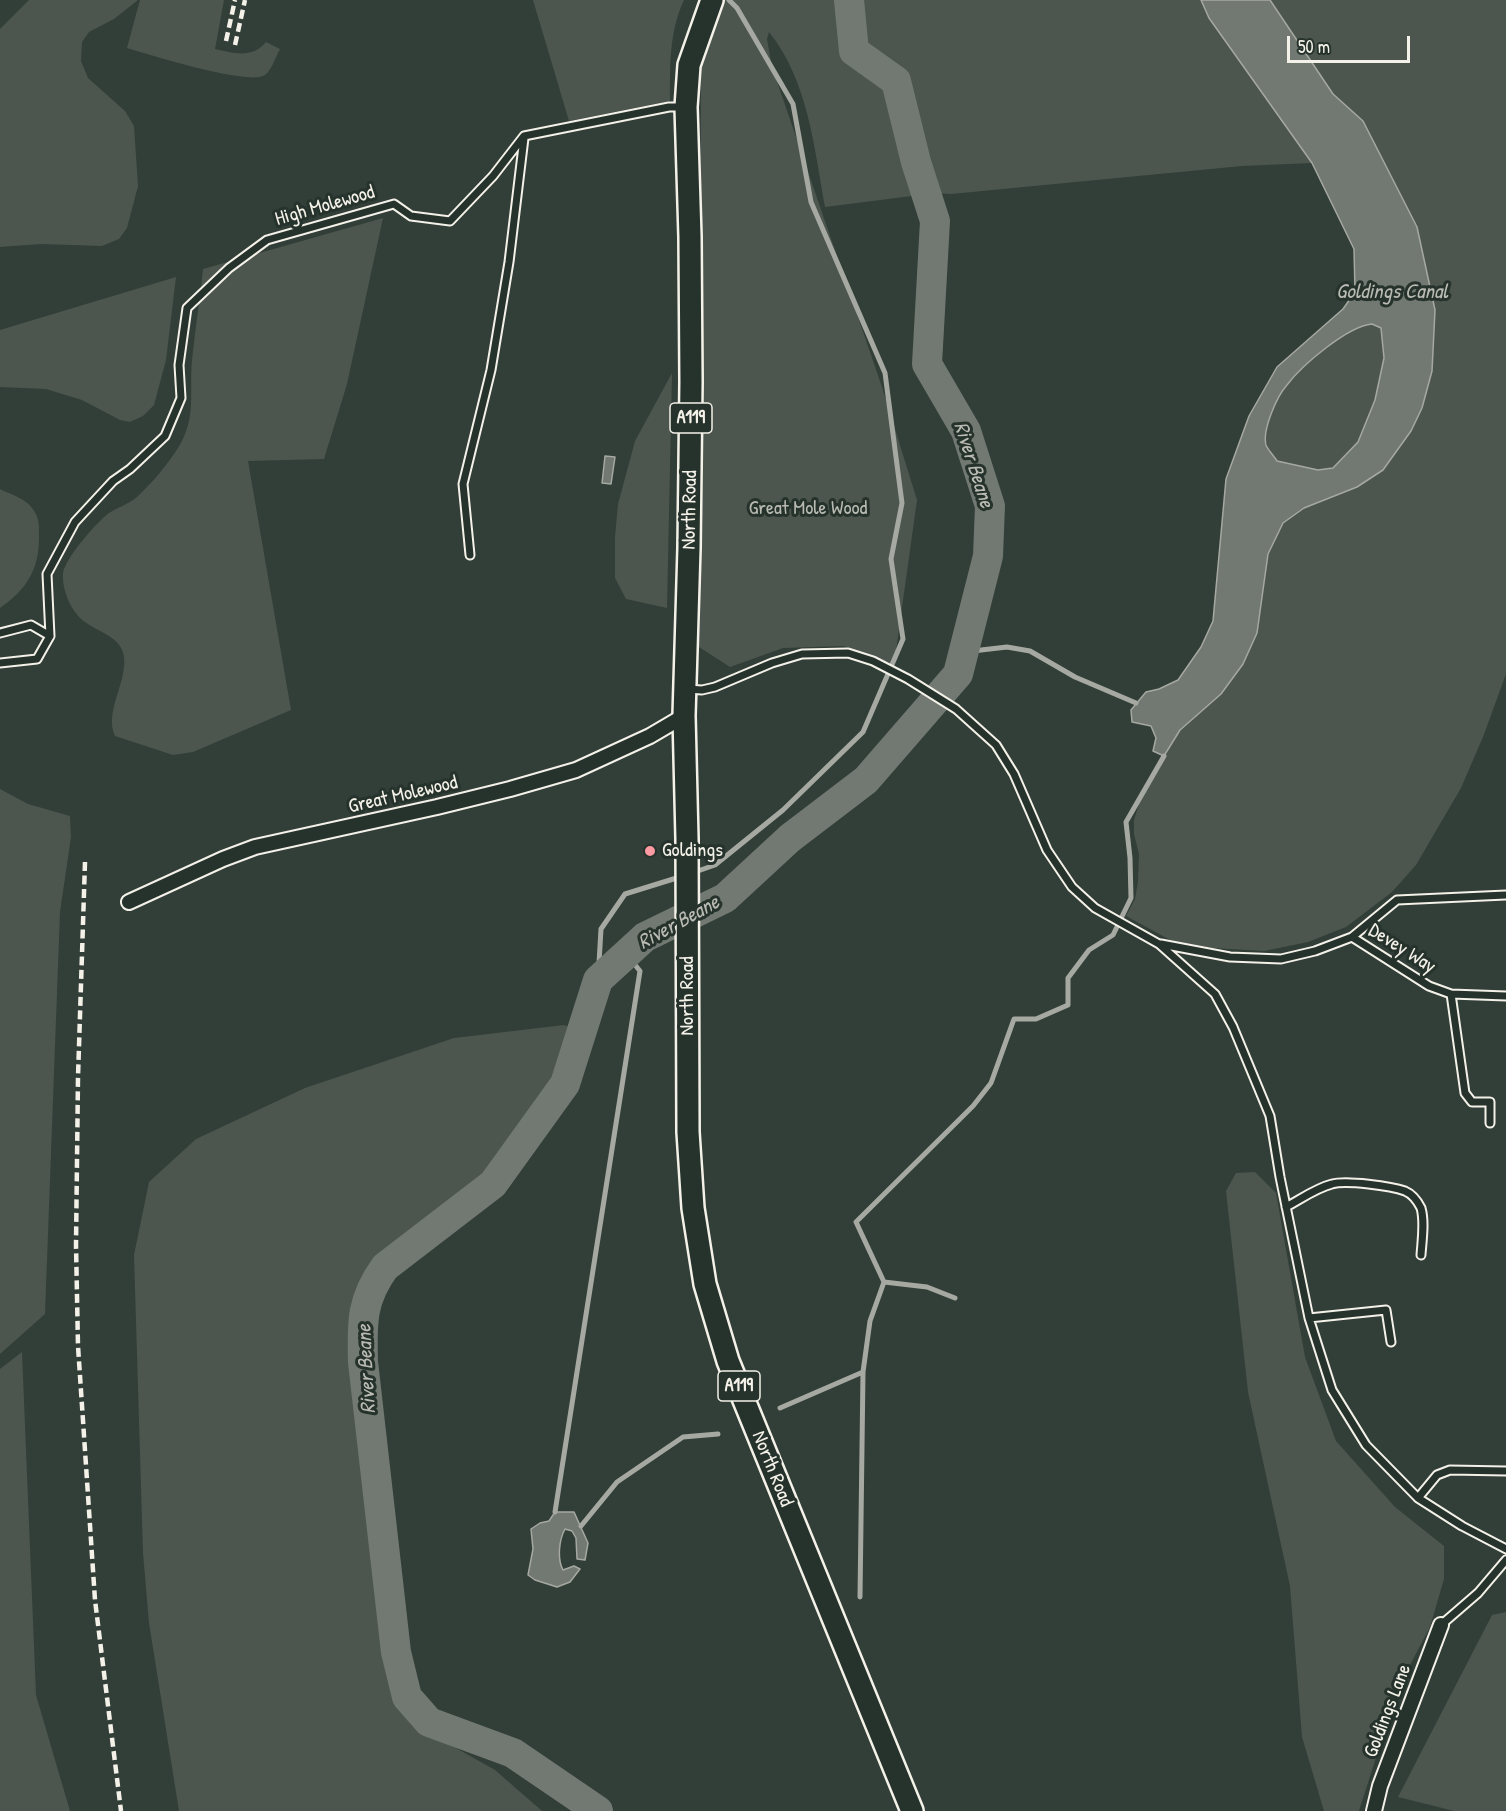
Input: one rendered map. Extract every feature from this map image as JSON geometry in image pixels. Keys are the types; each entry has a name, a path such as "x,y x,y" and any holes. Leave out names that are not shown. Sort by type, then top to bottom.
{"main road":[{"name":"North Road","path":"712,0 689,65 686,107 691,382 684,716 688,1132 693,1208 705,1284 728,1361 912,1811"}],"street":[{"name":"Great Molewood","path":"129,902 223,859 255,847 393,818 576,770 650,736 684,716"},
{"name":"Goldings Lane","path":"1374,1811 1380,1786 1441,1625"}],"lane":[{"path":"470,555 463,484 482,412 496,340 509,262 524,136 669,107 686,107"},
{"name":"High Molewood","path":"50,636 47,574 75,522 113,481 130,469 165,436 181,398 178,365 187,308 229,268 267,240 393,204 411,216 450,220 493,176 524,136"},
{"path":"0,633 31,626 50,636 37,659 0,663"},
{"path":"685,689 702,690 715,687 772,663 802,654 848,653 880,665 927,690 957,709 996,745 1014,774 1047,850 1072,887 1095,908 1159,944 1215,994 1233,1027 1270,1116 1309,1318 1332,1390 1366,1445 1418,1498 1462,1526 1506,1549"},
{"path":"1159,944 1230,957 1281,958 1315,951 1353,937 1396,900 1506,895"},
{"name":"Devey Way","path":"1353,937 1429,986 1451,994 1506,996"},
{"path":"1451,994 1465,1093 1472,1102 1490,1102 1490,1123"},
{"path":"1286,1207 1334,1183 1368,1184 1406,1191 1420,1207 1423,1220 1421,1255"},
{"path":"1309,1318 1386,1311 1391,1342"},
{"path":"1418,1498 1437,1474 1449,1470 1506,1471"},
{"path":"1441,1625 1478,1593 1506,1560"}],"green space":[{"path":"29,0 138,0 114,19 89,32 82,42 81,61 88,78 125,111 134,126 138,186 127,228 119,239 102,246 41,244 0,247 0,29"},
{"path":"140,0 224,0 215,49 249,53 266,42 280,49 266,74 253,77 196,68 127,48"},
{"path":"533,0 684,0 673,37 670,62 670,101 569,121"},
{"name":"Great Mole Wood","path":"719,0 839,0 841,33 847,51 858,62 883,79 895,100 920,195 825,207 813,138 801,93 793,71 769,32 767,39 772,67 882,387 917,500 894,665 844,646 783,648 730,667 699,647 701,60"},
{"path":"855,0 1201,0 1209,18 1312,163 1242,166 951,194 931,193 910,88 902,77 863,46"},
{"path":"1270,0 1506,0 1506,674 1461,788 1416,865 1392,892 1346,927 1308,942 1264,951 1213,948 1172,941 1126,916 1135,899 1138,882 1139,854 1134,834 1134,820 1140,801 1180,730 1221,694 1257,633 1268,554 1283,523 1304,508 1357,487 1411,431 1363,121 1333,94"},
{"path":"383,218 347,384 324,459 248,461 291,710 193,752 173,755 115,736 112,717 124,667 122,650 119,644 85,622 76,613 66,594 63,574 69,559 89,532 109,513 131,502 154,480 184,437 190,415 192,360 203,269"},
{"path":"176,277 166,360 154,405 143,416 130,422 120,420 82,400 46,389 0,387 0,330"},
{"path":"1372,324 1381,328 1384,358 1375,400 1358,442 1333,468 1318,470 1277,461 1266,439 1268,423 1286,385 1314,357 1338,339 1362,326"},
{"path":"672,373 667,608 626,599 615,578 615,537 618,504 635,441"},
{"path":"0,489 22,499 29,505 35,512 39,530 37,560 34,569 24,586 0,608"},
{"path":"0,789 28,804 70,816 71,837 60,912 45,1314 0,1354"},
{"path":"564,1025 586,1032 522,1148 472,1198 394,1249 357,1301 348,1354 391,1680 415,1725 495,1770 542,1811 179,1811 149,1623 143,1553 134,1255 149,1182 196,1139 305,1088 454,1038"},
{"path":"1255,1172 1276,1193 1305,1357 1336,1441 1395,1507 1444,1546 1444,1579 1430,1627 1399,1686 1359,1811 1324,1811 1302,1737 1290,1586 1248,1392 1226,1191 1236,1173"},
{"path":"22,1352 36,1695 70,1811 0,1811 0,1369"},
{"path":"1506,1612 1506,1811 1454,1811 1398,1797 1492,1615"}],"water":[{"name":"Goldings Canal","path":"1201,0 1270,0 1333,94 1363,121 1417,227 1435,310 1432,371 1422,408 1411,431 1383,470 1357,487 1304,508 1283,523 1268,554 1257,633 1243,664 1221,694 1180,730 1164,756 1153,751 1156,738 1151,726 1132,722 1131,710 1146,692 1178,680 1201,647 1213,621 1226,479 1249,416 1277,367 1343,309 1355,292 1354,249 1312,163 1209,18","holes":["1372,324 1381,328 1384,358 1375,400 1358,442 1333,468 1318,470 1277,461 1266,445 1265,439 1268,422 1283,390 1303,367 1339,339 1362,326"]},
{"path":"605,456 615,457 611,484 602,483"},
{"path":"555,1512 574,1512 588,1543 585,1560 577,1559 576,1538 572,1531 565,1529 561,1538 561,1566 563,1570 574,1566 580,1569 570,1582 557,1587 535,1580 528,1575 533,1549 531,1529 540,1523 549,1521"}],"waterway":[{"path":"692,873 715,865 783,810 863,732 903,639 891,559 902,503 885,373 811,202 793,104 737,8 729,0"},
{"name":"River Beane","path":"598,1811 513,1753 429,1722 407,1697 396,1652 363,1362 363,1324 371,1290 385,1267 493,1184 565,1084 598,980 645,937 725,898 790,838 866,780 958,674 988,556 990,506 966,431 927,364 935,221 916,162 896,81 854,51 849,0"},
{"path":"964,652 1007,647 1030,651 1075,677 1136,703"},
{"path":"860,1597 863,1372 870,1321 884,1282 856,1222 973,1106 991,1083 1014,1019 1036,1019 1068,1005 1068,978 1089,950 1113,935 1131,898 1126,822 1164,756"},
{"path":"598,980 601,929 625,894 683,876"},
{"path":"555,1512 640,971 626,954"},
{"path":"884,1282 927,1287 955,1298"},
{"path":"780,1408 863,1372"},
{"path":"581,1526 617,1482 683,1437 718,1434"}],"railway":[{"path":"226,41 235,0"},
{"path":"235,45 245,0"},
{"path":"85,862 78,1077 76,1245 78,1346 95,1600 121,1811"}],"place":[{"name":"Goldings","path":"650,851"}]}
